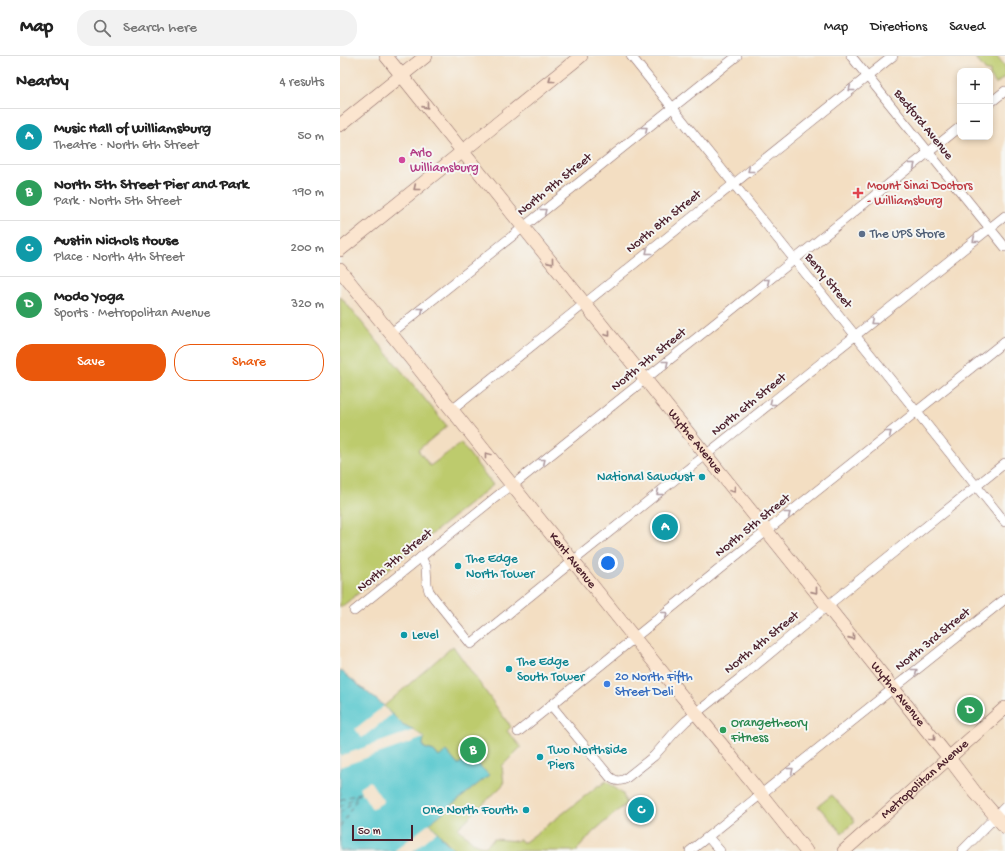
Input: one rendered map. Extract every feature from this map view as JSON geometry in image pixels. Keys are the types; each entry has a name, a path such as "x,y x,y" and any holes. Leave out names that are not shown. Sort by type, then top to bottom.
{"main road":[{"name":"Wythe Avenue","path":"386,56 974,791 1001,812 1005,827"},
{"path":"340,125 426,56"},
{"path":"340,250 581,56"},
{"name":"Kent Avenue","path":"340,270 806,851"},
{"name":"Metropolitan Avenue","path":"844,851 1005,708"}],"street":[{"name":"Berry Street","path":"631,56 1005,522"},
{"name":"North 9th Street","path":"390,334 737,56"},
{"name":"Bedford Avenue","path":"852,56 1005,247"},
{"name":"North 8th Street","path":"452,410 893,56"},
{"path":"993,101 1005,91"},
{"name":"North 7th Street","path":"354,611 957,129"},
{"name":"North 6th Street","path":"421,557 426,567 429,591 471,644 1005,216"},
{"name":"North 5th Street","path":"518,732 1005,341"},
{"name":"North 4th Street","path":"552,705 613,779 619,781 626,779 654,756 674,733 695,713 1005,464"},
{"name":"North 3rd Street","path":"690,851 1005,599"},
{"path":"962,851 1001,812"},
{"path":"708,837 720,851"}],"green space":[{"path":"974,56 997,56 1005,66 1005,77 996,84 993,80 993,68 984,68"},
{"path":"340,296 447,426 418,450 430,466 461,443 493,485 340,608"},
{"path":"453,646 509,723 511,727 507,731 521,747 502,766 504,784 458,828 473,842 485,847 494,839 517,841 520,839 522,842 525,842 606,781 623,794 626,804 594,831 577,850 578,851 456,851 437,832 413,851 458,765 439,757 434,751 424,748 414,730 402,724 392,714 391,715 384,706"},
{"path":"832,795 855,821 842,833 818,806"}],"water":[{"path":"340,670 384,706 402,724 414,730 424,738 424,748 434,751 439,757 446,751 458,765 468,756 489,775 430,823 455,851 340,851"}],"pier":[{"path":"384,706 391,715 362,738 355,729"},
{"path":"414,730 424,738 340,767 340,756"},
{"path":"370,781 384,802 372,809 359,788"},
{"path":"430,823 437,832 413,851 394,851"}],"ferry route":[{"path":"340,807 361,792"},
{"path":"340,827 361,792"},
{"path":"340,800 359,793"},
{"path":"340,813 360,794"}],"place":[{"name":"Arlo Williamsburg","path":"402,160"},
{"name":"Mount Sinai Doctors - Williamsburg","path":"858,193"},
{"name":"The UPS Store","path":"862,234"},
{"name":"National Sawdust","path":"702,477"},
{"name":"Music Hall of Williamsburg","path":"665,527"},
{"name":"The Edge North Tower","path":"458,566"},
{"name":"Level","path":"404,635"},
{"name":"The Edge South Tower","path":"509,669"},
{"name":"20 North Fifth Street Deli","path":"607,684"},
{"name":"Modo Yoga","path":"970,710"},
{"name":"Orangetheory Fitness","path":"723,730"},
{"name":"North 5th Street Pier and Park","path":"473,750"},
{"name":"Two Northside Piers","path":"540,757"},
{"name":"One North Fourth","path":"526,810"},
{"name":"Austin Nichols House","path":"641,810"}]}
